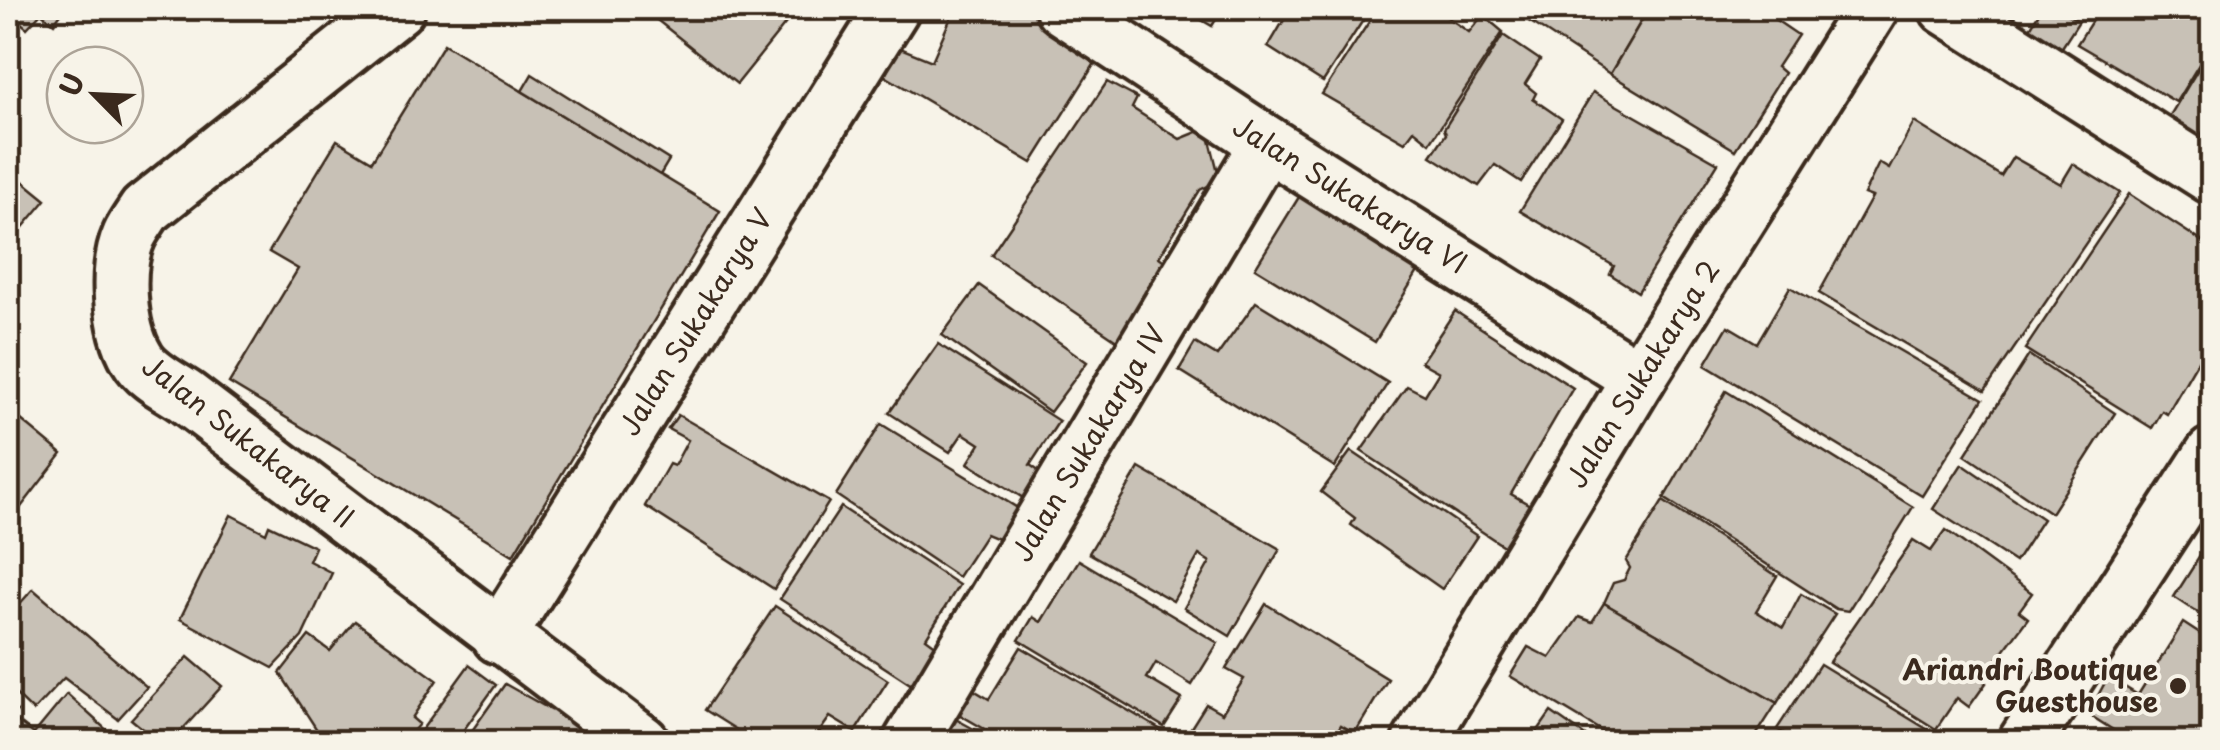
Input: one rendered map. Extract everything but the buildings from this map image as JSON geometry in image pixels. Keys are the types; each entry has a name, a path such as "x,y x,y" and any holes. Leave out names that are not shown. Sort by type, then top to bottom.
{"street":[{"name":"Jalan Sukakarya II","path":"398,8 146,210 129,236 120,295 137,358 152,374 500,637"},
{"name":"Jalan Sukakarya V","path":"500,637 892,8"},
{"name":"Jalan Sukakarya VI","path":"1062,8 1639,378"},
{"name":"Jalan Sukakarya 2","path":"1419,742 1639,378 1872,8"},
{"path":"1946,8 2212,177"},
{"name":"Jalan Sukakarya IV","path":"910,742 1267,143"},
{"path":"2025,742 2212,454"},
{"path":"500,637 642,742"}],"place":[{"name":"Ariandri Boutique Guesthouse","path":"2178,686"}]}
